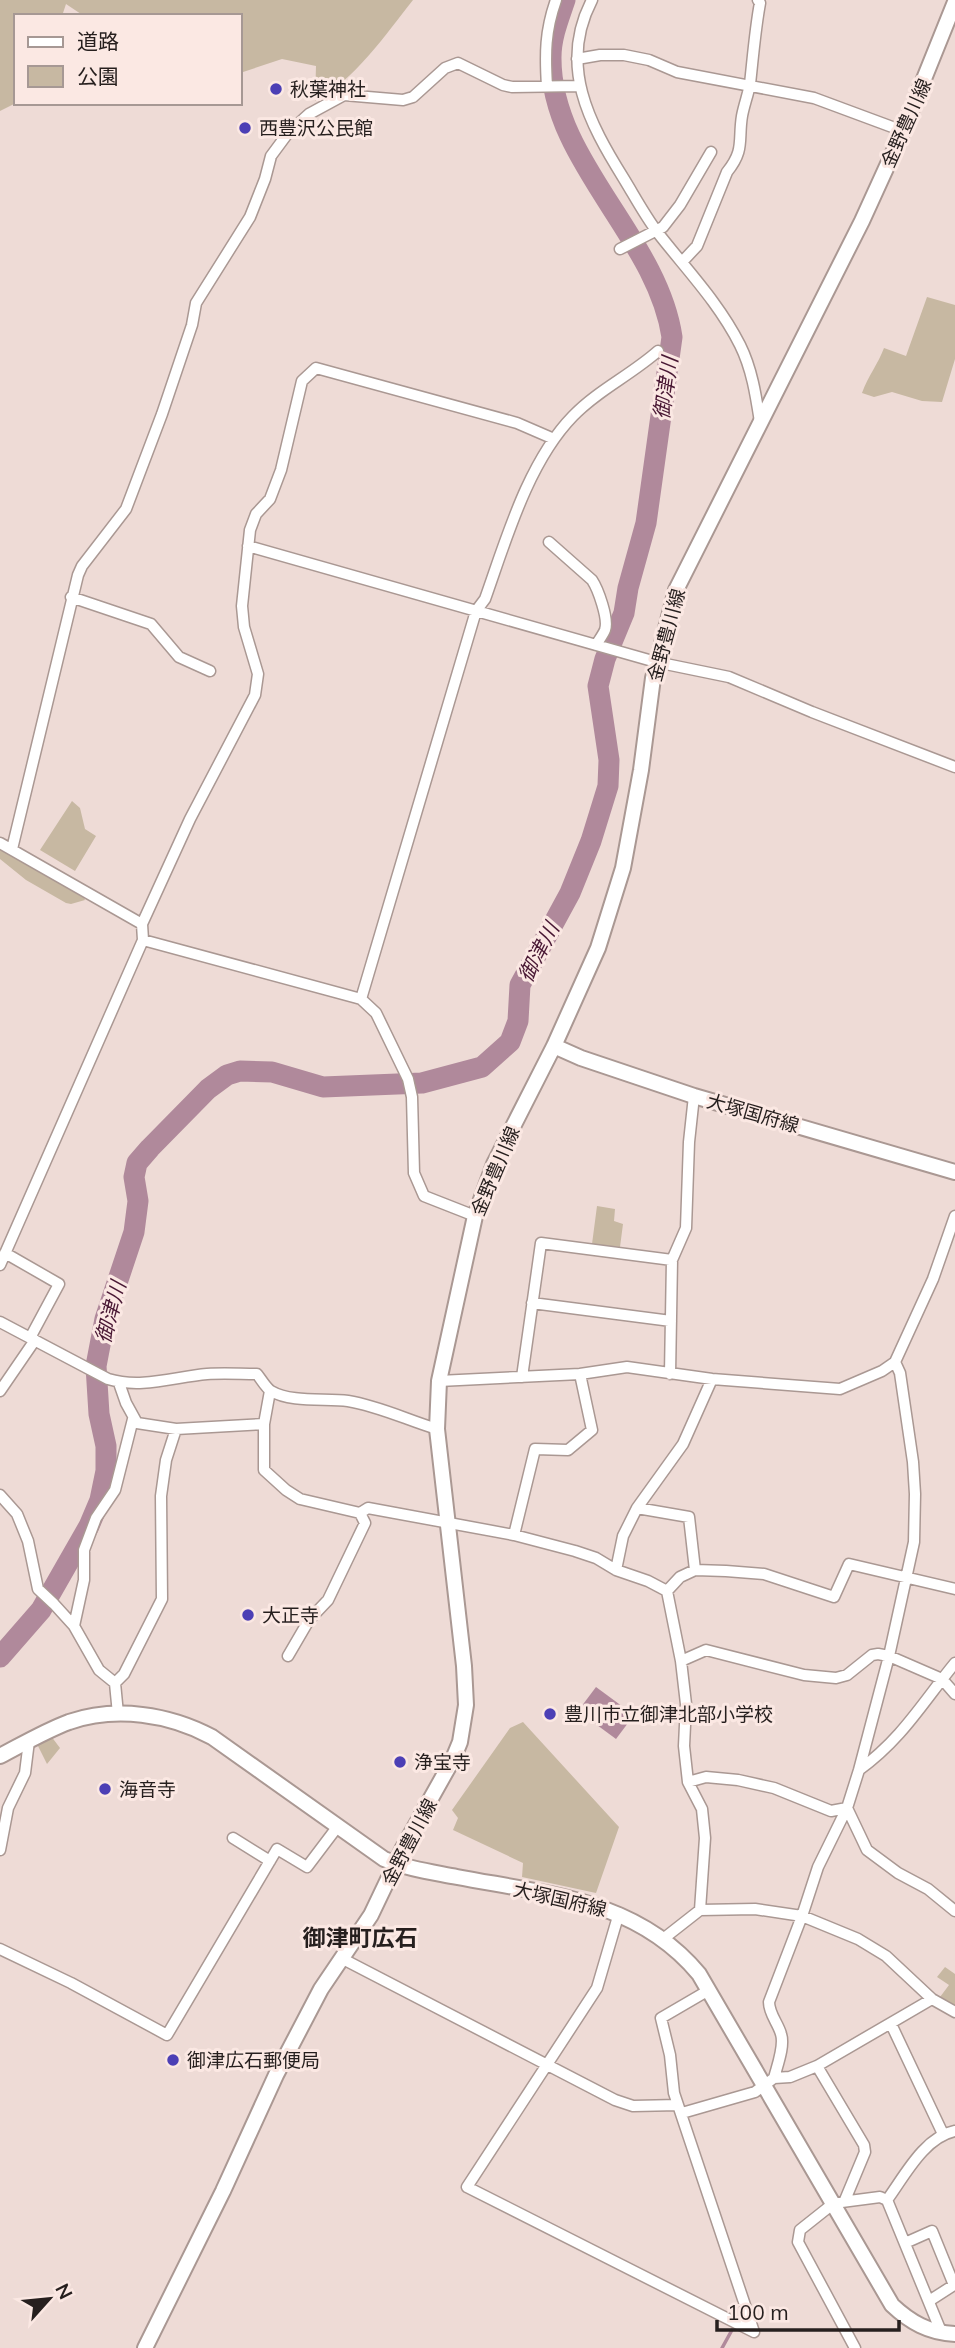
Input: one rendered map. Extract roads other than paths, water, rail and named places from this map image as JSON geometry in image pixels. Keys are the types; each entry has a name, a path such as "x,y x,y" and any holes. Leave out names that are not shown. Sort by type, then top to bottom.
{"main road":[{"name":"金野豊川線","path":"145,2348 223,2191 276,2075 321,1989 366,1923 402,1850 453,1759 464,1725 466,1705 438,1429 439,1381 475,1216 494,1164 554,1046 598,948 623,868 641,770 656,662 676,590 856,233 903,131 955,2"},
{"name":"大塚国府線","path":"554,1046 581,1058 694,1096 955,1172"},
{"name":"大塚国府線","path":"0,1756 77,1720 118,1714 166,1719 197,1729 223,1745 384,1859 396,1864 552,1895 619,1913 663,1939 689,1962 770,2082 839,2202 881,2289 892,2305 918,2325 948,2334"}],"street":[{"path":"547,86 544,50 556,0"},
{"path":"592,0 580,31 576,86 601,142 656,230 716,304 740,345 751,372 760,423"},
{"path":"682,262 697,246 742,142 742,118 749,86 760,3 758,0"},
{"path":"577,59 624,55 649,60 677,72 814,98 903,131"},
{"path":"12,849 71,597 82,566 126,509 162,414 192,325 196,303 250,218 271,156 288,133 309,114 344,95 403,100 413,97 445,68 458,63 503,85 524,88 576,86"},
{"path":"620,249 663,227 680,205 711,152"},
{"path":"361,999 477,611 485,599 521,500 554,439 573,416 658,351"},
{"path":"0,1265 143,940 142,924 190,819 255,695 258,674 244,627 242,606 250,530 256,514 270,499 281,470 302,381 316,368 517,423 554,439"},
{"path":"549,542 592,580 597,588 606,621 600,646"},
{"path":"248,546 656,662 729,677 955,767"},
{"path":"71,597 151,624 179,657 209,671"},
{"path":"0,843 142,924"},
{"path":"143,940 361,999 376,1013 408,1079 412,1097 414,1173 424,1196 475,1216"},
{"path":"670,1374 672,1260 686,1228 689,1142 694,1096"},
{"path":"439,1381 580,1374 627,1367 712,1379 840,1389 882,1371 895,1362 933,1279 955,1216"},
{"path":"522,1377 541,1243 672,1260"},
{"path":"0,1391 32,1339 59,1284 5,1253"},
{"path":"533,1303 671,1321"},
{"path":"0,1322 108,1379 119,1382 144,1384 208,1374 257,1374 270,1391 304,1400 347,1401 384,1409 407,1420 438,1429"},
{"path":"770,2082 782,2034 769,2003 818,1867 847,1808 859,1770 889,1656 914,1542 915,1494 900,1373 895,1362"},
{"path":"514,1535 535,1449 568,1450 592,1430 580,1374"},
{"path":"616,1570 623,1536 637,1508 683,1444 712,1379"},
{"path":"119,1382 137,1423 176,1429 264,1424"},
{"path":"270,1391 264,1424 264,1470 300,1499 360,1513 369,1508 514,1535 596,1558 616,1570 667,1591"},
{"path":"74,1626 84,1580 83,1550 96,1518 115,1490 133,1419"},
{"path":"115,1683 124,1674 162,1599 161,1496 166,1460 176,1429"},
{"path":"0,1495 16,1514 28,1541 38,1589 74,1626 99,1670 115,1683 118,1714"},
{"path":"637,1508 690,1517 695,1570"},
{"path":"288,1657 309,1620 328,1600 365,1523 360,1513"},
{"path":"667,1591 680,1577 695,1570 764,1574 834,1597 849,1564 955,1589"},
{"path":"667,1591 681,1661 688,1782 702,1809 705,1838 700,1910"},
{"path":"681,1661 706,1650 804,1675 836,1678 847,1675 872,1656 889,1656 942,1679 955,1694"},
{"path":"859,1770 880,1755 905,1729 955,1663"},
{"path":"0,1850 1,1832 8,1808 25,1773 29,1741"},
{"path":"688,1782 706,1777 738,1780 774,1788 831,1811 847,1808"},
{"path":"847,1808 867,1850 898,1873 928,1889 955,1911"},
{"path":"0,1949 71,1983 167,2035 277,1849 307,1867 338,1826"},
{"path":"233,1838 270,1861"},
{"path":"663,1939 700,1910 755,1909 802,1916 859,1939 886,1956 932,1999 955,2012"},
{"path":"619,1913 597,1988 467,2188 754,2332 674,2092 670,2055 661,2018 709,1990"},
{"path":"341,1958 615,2100 633,2106 680,2109 755,2092 770,2082 817,2066 932,1999"},
{"path":"891,2024 943,2134"},
{"path":"817,2066 864,2145 865,2152 839,2202 800,2230 798,2242 855,2348"},
{"path":"887,2200 925,2150 943,2134 955,2131"},
{"path":"839,2202 880,2197 887,2200 929,2301 948,2334"},
{"path":"905,2243 932,2231 954,2285 929,2301"}],"waterway":[{"name":"御津川","path":"0,1657 41,1610 89,1526 100,1500 106,1471 106,1446 99,1414 96,1366 105,1319 134,1232 138,1201 134,1177 137,1163 208,1089 227,1075 240,1071 272,1072 323,1087 422,1083 482,1067 510,1042 518,1021 520,985 570,893 591,841 608,786 609,760 598,686 605,659 624,613 646,523 672,337 662,300 647,265 585,165 567,130 555,95 551,50 565,0"},
{"path":"722,2348 732,2330"}],"place":[{"name":"秋葉神社","path":"276,89"},
{"name":"西豊沢公民館","path":"245,128"},
{"name":"大正寺","path":"248,1615"},
{"name":"豊川市立御津北部小学校","path":"550,1714"},
{"name":"浄宝寺","path":"400,1762"},
{"name":"海音寺","path":"105,1789"},
{"name":"御津広石郵便局","path":"173,2060"}],"district":[{"name":"御津町広石","path":"360,1937"}]}
